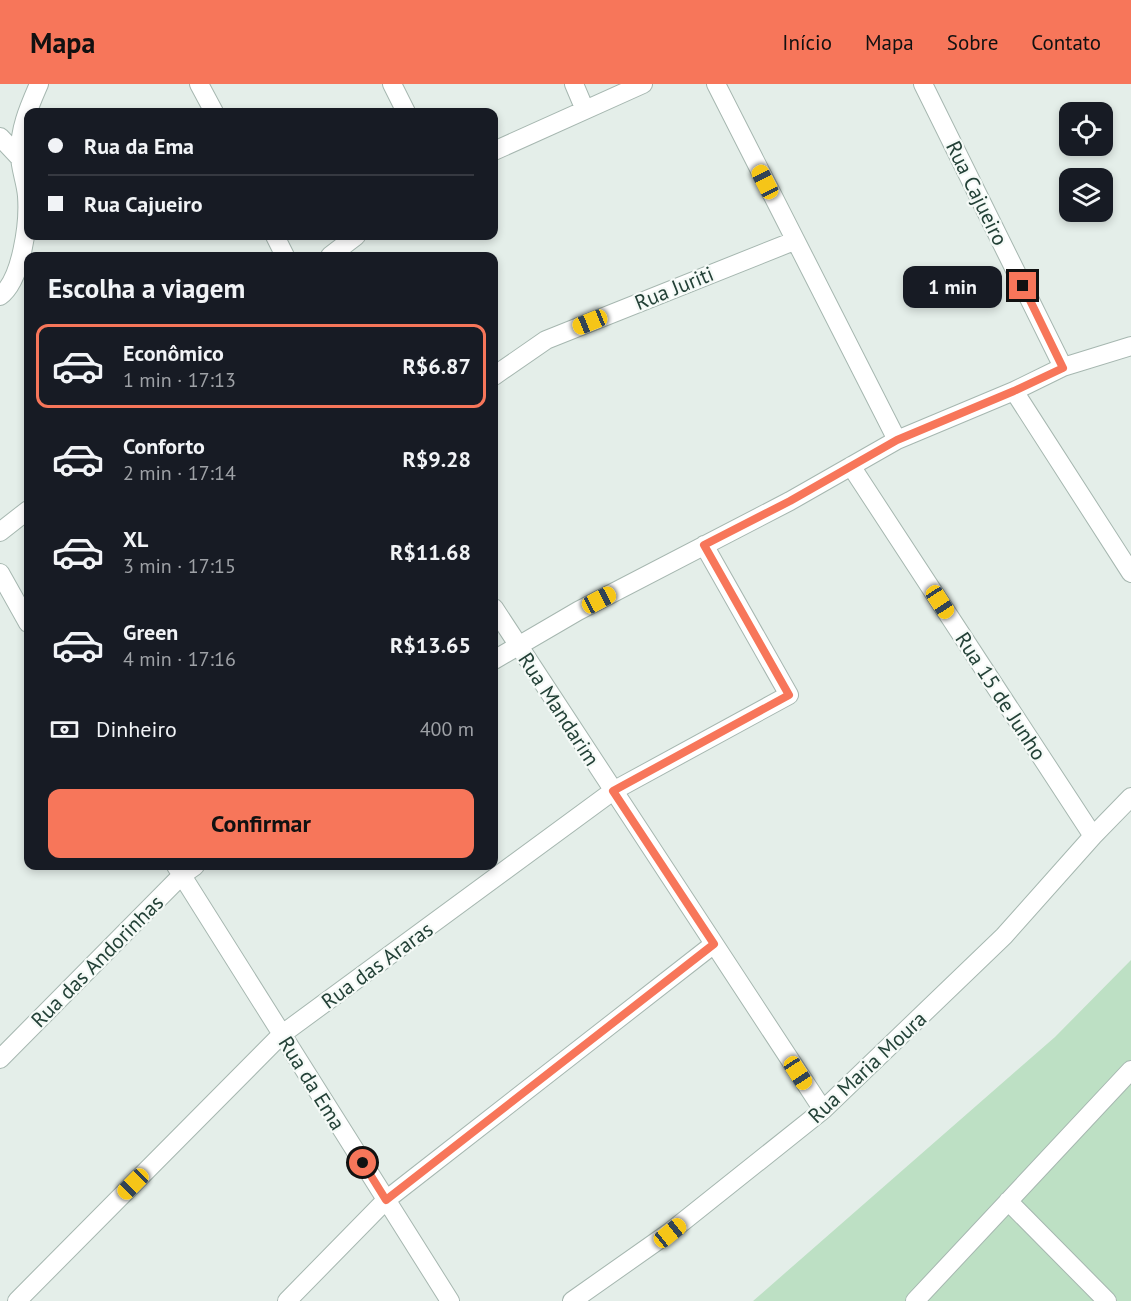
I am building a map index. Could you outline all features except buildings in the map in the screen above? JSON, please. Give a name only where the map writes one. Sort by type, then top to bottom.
[{"type":"street","points":[[30,108],[39,84]]},
{"type":"street","points":[[199,84],[212,108]]},
{"type":"street","points":[[392,84],[404,108]]},
{"type":"street","points":[[574,84],[585,110]]},
{"type":"street","points":[[498,149],[643,84]]},
{"type":"street","points":[[716,84],[897,440]]},
{"type":"street","name":"Rua Cajueiro","points":[[922,84],[1063,368]]},
{"type":"street","points":[[24,125],[20,157],[24,171]]},
{"type":"street","points":[[0,137],[20,157]]},
{"type":"street","points":[[0,296],[11,284],[24,240]]},
{"type":"street","points":[[335,252],[351,240]]},
{"type":"street","name":"Rua Juriti","points":[[498,373],[526,351],[546,340],[794,241]]},
{"type":"street","points":[[498,658],[897,440],[1063,368],[1131,346]]},
{"type":"street","points":[[1014,391],[1131,573]]},
{"type":"street","name":"Rua 15 de Junho","points":[[851,466],[1093,836]]},
{"type":"street","points":[[0,532],[24,513]]},
{"type":"street","name":"Rua das Araras","points":[[17,1301],[281,1035],[613,791],[789,695],[704,545]]},
{"type":"street","points":[[0,573],[24,616]]},
{"type":"street","name":"Rua Mandarim","points":[[498,614],[823,1110]]},
{"type":"street","name":"Rua Maria Moura","points":[[572,1301],[670,1233],[823,1110],[1004,936],[1131,797]]},
{"type":"street","name":"Rua das Andorinhas","points":[[0,1059],[183,870]]},
{"type":"street","name":"Rua da Ema","points":[[185,870],[281,1035],[450,1301]]},
{"type":"street","points":[[287,1301],[386,1200],[714,944]]},
{"type":"street","points":[[915,1301],[1131,1070]]},
{"type":"street","points":[[1008,1201],[1107,1301]]},
{"type":"green space","points":[[1131,960],[1131,1301],[753,1301],[1055,1037]]},
{"type":"route","points":[[363,1163],[386,1200],[714,944],[613,791],[789,695],[704,545],[790,501],[897,440],[1063,368],[1023,286]]}]
